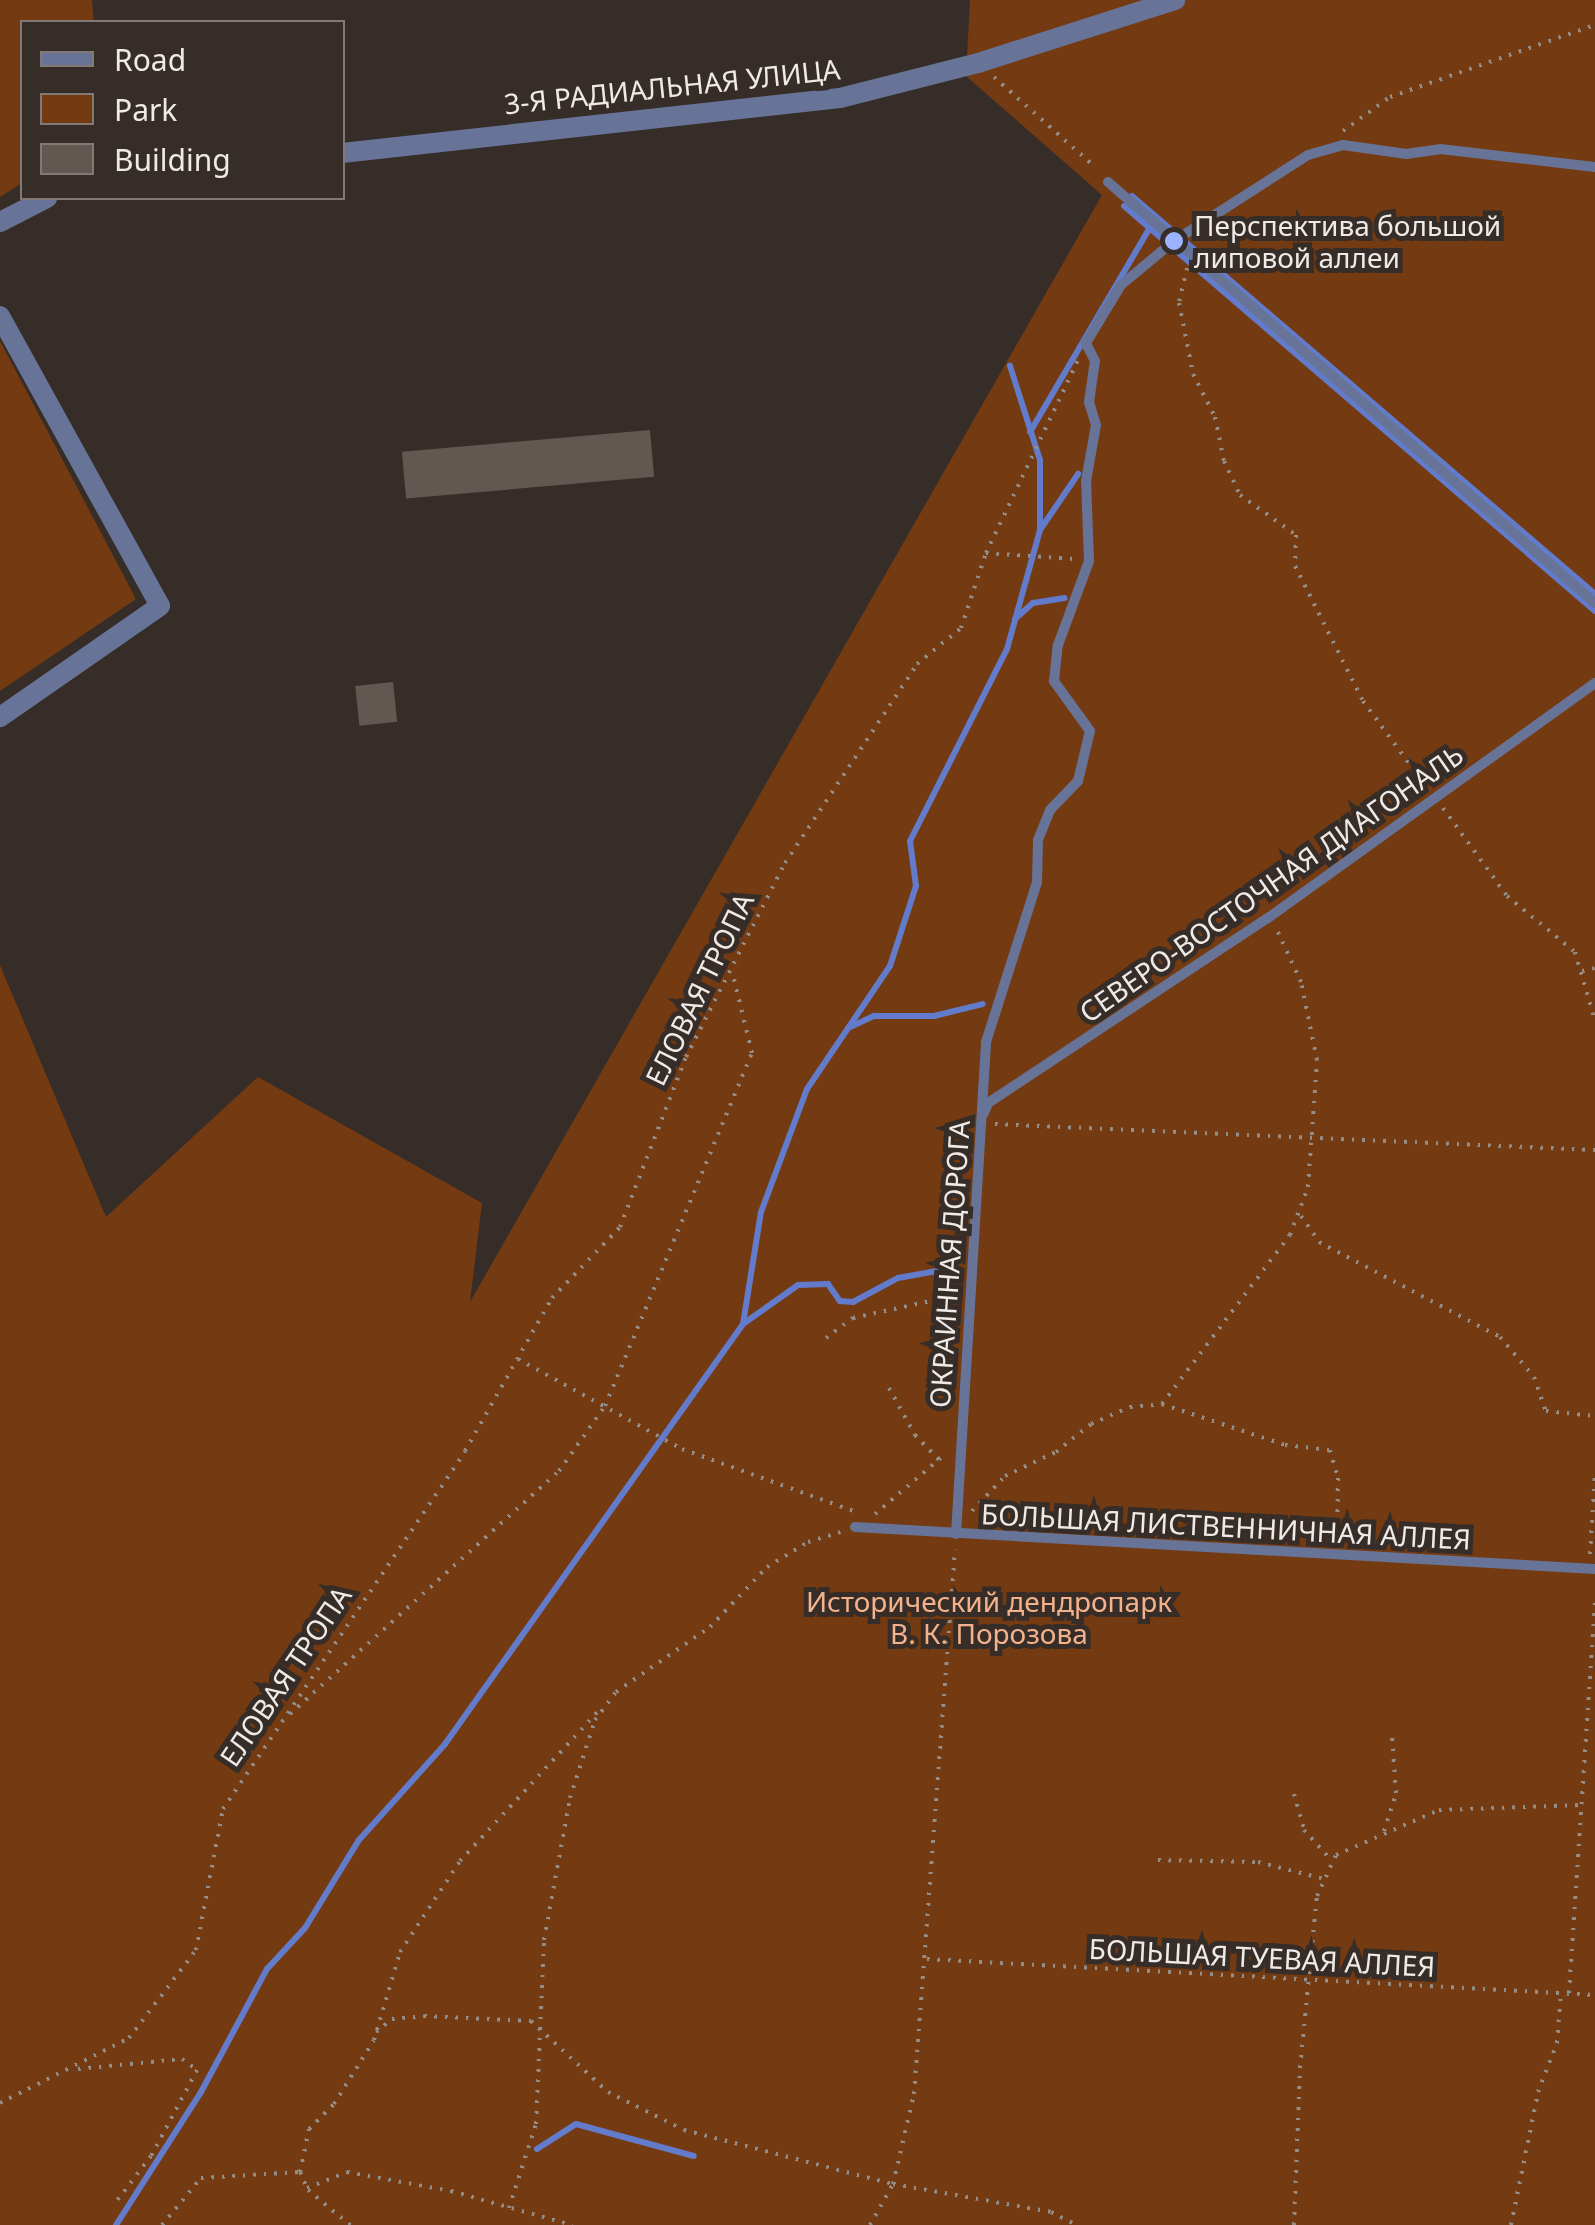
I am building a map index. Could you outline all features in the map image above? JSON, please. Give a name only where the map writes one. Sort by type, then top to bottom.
[{"type":"street","name":"3-Я РАДИАЛЬНАЯ УЛИЦА","points":[[345,152],[840,98],[978,63],[1175,0]]},
{"type":"street","points":[[0,222],[44,200]]},
{"type":"street","points":[[0,316],[160,606],[0,717]]},
{"type":"lane","points":[[1086,343],[1121,286],[1174,240],[1308,154],[1343,145],[1595,167]]},
{"type":"lane","points":[[1108,182],[1595,603]]},
{"type":"lane","name":"ОКРАИННАЯ ДОРОГА","points":[[956,1530],[986,1042],[1038,882],[1038,840],[1050,810],[1078,781],[1090,731],[1054,680],[1058,646],[1089,560],[1086,481],[1096,425],[1089,402],[1095,361],[1086,343]]},
{"type":"lane","name":"СЕВЕРО-ВОСТОЧНАЯ ДИАГОНАЛЬ","points":[[981,1124],[988,1103],[1268,918],[1595,684]]},
{"type":"lane","name":"БОЛЬШАЯ ЛИСТВЕННИЧНАЯ АЛЛЕЯ","points":[[855,1528],[956,1530],[1592,1569]]},
{"type":"path","points":[[1336,136],[1390,97],[1595,24]]},
{"type":"path","points":[[978,63],[1095,167]]},
{"type":"path","points":[[1187,251],[1179,303],[1192,340],[1193,374],[1215,417],[1224,462],[1240,495],[1296,535],[1295,566],[1363,701],[1507,896],[1568,943],[1582,971],[1595,1021]]},
{"type":"path","name":"ЕЛОВАЯ ТРОПА","points":[[73,2070],[130,2038],[196,1950],[222,1809],[465,1450],[552,1298],[620,1227],[686,1057],[733,973],[784,863],[917,664],[961,628],[986,553],[1086,343]]},
{"type":"path","points":[[986,553],[1089,560]]},
{"type":"path","points":[[1162,1404],[1301,1215],[1314,1135],[1316,1060],[1301,982],[1268,918]]},
{"type":"path","points":[[1582,971],[1595,968]]},
{"type":"path","points":[[282,1721],[559,1471],[606,1406],[752,1053],[733,973]]},
{"type":"path","points":[[981,1124],[1314,1135],[1595,1150]]},
{"type":"path","points":[[1301,1215],[1312,1236],[1348,1260],[1500,1337],[1534,1378],[1546,1411],[1595,1416]]},
{"type":"path","points":[[826,1338],[854,1318],[968,1290]]},
{"type":"path","points":[[518,1359],[682,1449],[855,1512]]},
{"type":"path","points":[[890,1388],[938,1460]]},
{"type":"path","points":[[870,2225],[893,2184],[914,2094],[956,1530],[1005,1476],[1056,1452],[1091,1424],[1130,1407],[1162,1404],[1240,1432],[1330,1450],[1338,1478],[1337,1555]]},
{"type":"path","points":[[350,2225],[306,2188],[300,2172],[309,2129],[334,2104],[376,2032],[395,1963],[460,1861],[616,1692],[710,1627],[750,1581],[786,1553],[855,1528],[959,1443]]},
{"type":"path","points":[[1592,1569],[1595,1474]]},
{"type":"path","points":[[1569,1993],[1595,1597]]},
{"type":"path","points":[[510,2208],[536,2124],[544,1940],[570,1798],[596,1720],[616,1692]]},
{"type":"path","points":[[1587,1728],[1595,1733]]},
{"type":"path","points":[[1384,1831],[1396,1793],[1392,1736]]},
{"type":"path","points":[[1294,1794],[1304,1830],[1332,1861]]},
{"type":"path","points":[[1294,2225],[1300,2068],[1312,1979],[1317,1896],[1332,1861],[1384,1831],[1439,1810],[1581,1805]]},
{"type":"path","points":[[1158,1860],[1258,1862],[1324,1879]]},
{"type":"path","name":"БОЛЬШАЯ ТУЕВАЯ АЛЛЕЯ","points":[[927,1959],[1595,1994]]},
{"type":"path","points":[[1511,2225],[1538,2092],[1557,2044],[1561,1993]]},
{"type":"path","points":[[376,2032],[392,2019],[424,2016],[538,2023],[608,2092],[684,2130],[893,2184],[1051,2212],[1076,2225]]},
{"type":"path","points":[[0,2103],[73,2070],[182,2059],[197,2070],[152,2156],[116,2202]]},
{"type":"path","points":[[162,2225],[200,2178],[300,2172]]},
{"type":"path","points":[[306,2188],[347,2172],[572,2225]]},
{"type":"green space","points":[[0,0],[92,0],[94,20],[20,20],[20,184],[0,197]]},
{"type":"green space","name":"Исторический дендропарк В. К. Порозова","points":[[970,0],[1595,0],[1595,2225],[0,2225],[0,965],[106,1217],[258,1077],[482,1203],[470,1302],[1102,195],[966,76]]},
{"type":"green space","points":[[0,341],[136,599],[0,691]]},
{"type":"building","points":[[650,430],[654,477],[406,499],[402,452]]},
{"type":"building","points":[[393,682],[397,722],[359,726],[355,686]]},
{"type":"waterway","points":[[1132,196],[1595,594]]},
{"type":"waterway","points":[[1124,206],[1595,611]]},
{"type":"waterway","points":[[1030,432],[1152,224]]},
{"type":"waterway","points":[[116,2225],[201,2092],[267,1969],[305,1928],[359,1840],[445,1744],[743,1324],[761,1212],[807,1089],[890,966],[916,886],[910,841],[1007,649],[1040,530],[1040,460],[1010,366]]},
{"type":"waterway","points":[[1040,530],[1078,474]]},
{"type":"waterway","points":[[1015,619],[1033,603],[1065,598]]},
{"type":"waterway","points":[[848,1028],[874,1016],[934,1016],[983,1004]]},
{"type":"waterway","points":[[743,1324],[798,1285],[828,1284],[840,1301],[853,1302],[898,1278],[953,1268]]},
{"type":"waterway","points":[[537,2149],[576,2124],[694,2156]]},
{"type":"place","name":"Перспектива большой липовой аллеи","points":[[1174,241]]}]
